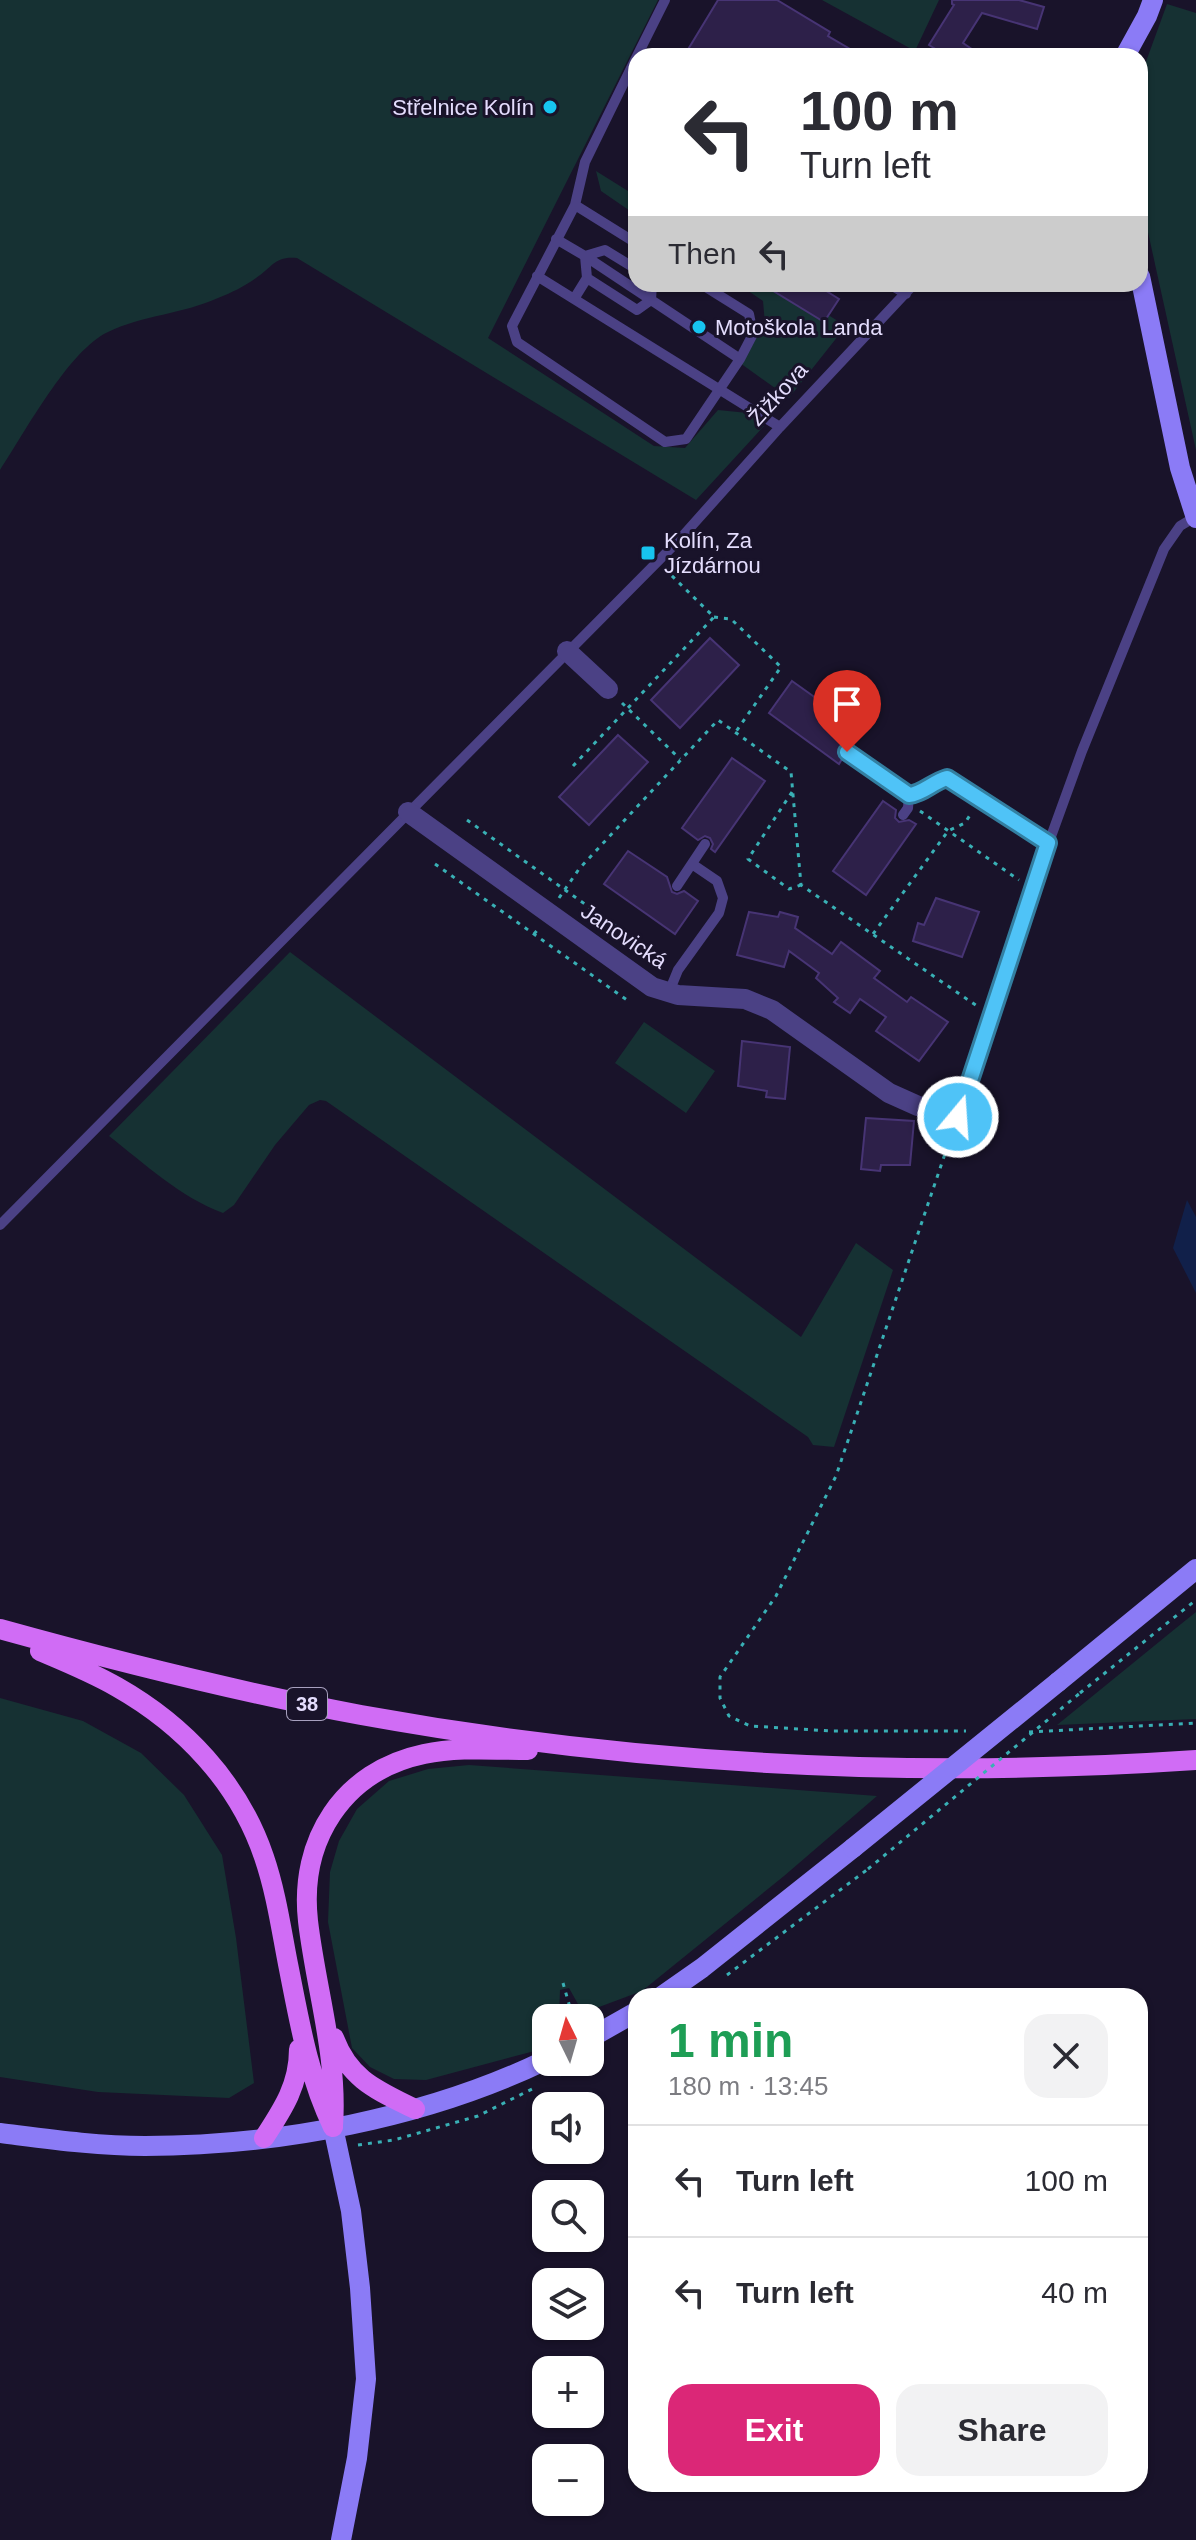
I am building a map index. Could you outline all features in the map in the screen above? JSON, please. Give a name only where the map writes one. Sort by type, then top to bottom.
[{"type":"main road","points":[[1129,48],[1153,0]]},
{"type":"main road","points":[[1143,292],[1177,454],[1196,518]]},
{"type":"main road","points":[[673,1988],[853,1848],[1196,1569]]},
{"type":"main road","name":"38","points":[[0,1631],[174,1676],[360,1715],[620,1751],[744,1761],[922,1769],[1111,1766],[1196,1760]]},
{"type":"main road","name":"38","points":[[0,1631],[114,1685],[142,1702],[201,1751],[221,1777],[250,1823],[264,1857],[318,2097],[333,2127]]},
{"type":"main road","name":"38","points":[[333,2127],[335,2093],[325,2012],[308,1920],[309,1871],[324,1825],[345,1796],[384,1769],[423,1754],[470,1750],[620,1751]]},
{"type":"main road","points":[[325,2012],[344,2061],[355,2074],[368,2085],[415,2109]]},
{"type":"main road","points":[[264,2138],[284,2109],[298,2075],[298,2017]]},
{"type":"main road","points":[[604,2030],[628,2017]]},
{"type":"main road","points":[[0,2133],[66,2142],[143,2146],[198,2145],[264,2138],[415,2109],[469,2092],[532,2066]]},
{"type":"main road","points":[[333,2127],[351,2211],[366,2379],[357,2458],[341,2540]]},
{"type":"street","points":[[567,651],[608,689]]},
{"type":"street","name":"Janovická","points":[[408,812],[652,987],[669,992],[745,999],[772,1010],[889,1093],[918,1106],[958,1117]]},
{"type":"lane","points":[[641,48],[665,0]]},
{"type":"lane","points":[[628,75],[585,162],[575,205],[512,326],[517,342],[665,442],[686,439],[740,359],[753,334],[749,314],[714,292]]},
{"type":"lane","points":[[575,205],[628,238]]},
{"type":"lane","points":[[556,239],[628,285]]},
{"type":"lane","points":[[585,256],[605,250],[628,264]]},
{"type":"lane","points":[[574,299],[587,278],[585,256]]},
{"type":"lane","points":[[537,276],[780,427]]},
{"type":"lane","points":[[587,278],[637,310],[651,300]]},
{"type":"lane","points":[[639,292],[740,359]]},
{"type":"lane","points":[[651,300],[652,292]]},
{"type":"lane","name":"Žižkova","points":[[0,1225],[680,539],[885,312],[906,294]]},
{"type":"lane","points":[[958,1117],[1032,889],[1082,751],[1164,549],[1180,526],[1196,518]]},
{"type":"lane","points":[[847,752],[909,795],[947,778],[1048,843]]},
{"type":"lane","points":[[906,812],[909,795]]},
{"type":"lane","points":[[677,886],[705,844]]},
{"type":"lane","points":[[669,992],[678,970],[719,913],[723,898],[717,881],[692,864]]},
{"type":"path","points":[[657,562],[714,617],[731,619],[781,667],[735,733]]},
{"type":"path","points":[[573,766],[714,617]]},
{"type":"path","points":[[608,689],[681,760]]},
{"type":"path","points":[[534,934],[579,869],[718,720],[791,772],[801,885]]},
{"type":"path","points":[[792,792],[748,859],[789,889],[801,885]]},
{"type":"path","points":[[873,934],[948,831],[965,823],[980,799]]},
{"type":"path","points":[[906,812],[920,811],[1032,889]]},
{"type":"path","points":[[467,820],[678,970]]},
{"type":"path","points":[[435,864],[627,1000]]},
{"type":"path","points":[[801,885],[958,995],[991,1014]]},
{"type":"path","points":[[958,1117],[836,1476],[776,1596],[720,1677],[720,1698],[729,1716],[750,1726],[831,1731],[967,1731]]},
{"type":"path","points":[[718,1982],[868,1869],[1196,1600]]},
{"type":"path","points":[[1028,1732],[1196,1723]]},
{"type":"path","points":[[563,1983],[569,2004]]},
{"type":"green space","points":[[0,0],[658,0],[634,48],[628,48],[628,60],[488,338],[654,446],[685,448],[718,410],[748,413],[764,426],[696,500],[297,258],[278,261],[252,281],[223,296],[191,308],[121,326],[93,342],[63,374],[0,470]]},
{"type":"green space","points":[[822,0],[939,0],[916,48],[910,48]]},
{"type":"green space","points":[[1167,4],[1196,13],[1196,450],[1148,232],[1148,56]]},
{"type":"green space","points":[[596,171],[628,191],[628,210],[601,191]]},
{"type":"green space","points":[[750,292],[791,292],[846,326],[789,398],[740,363],[765,324],[763,301]]},
{"type":"green space","points":[[290,952],[801,1337],[856,1243],[893,1270],[834,1447],[813,1445],[808,1437],[326,1101],[309,1105],[275,1145],[234,1205],[223,1213],[178,1189],[109,1136]]},
{"type":"green space","points":[[644,1022],[715,1071],[686,1113],[615,1063]]},
{"type":"green space","points":[[1196,1612],[1196,1719],[1057,1725],[1181,1624]]},
{"type":"green space","points":[[0,1698],[83,1721],[141,1753],[184,1795],[222,1855],[254,2083],[229,2098],[98,2092],[0,2077]]},
{"type":"green space","points":[[469,1765],[877,1796],[646,1988],[628,1988],[628,1996],[604,2005],[578,2004],[569,1988],[560,1990],[560,2004],[532,2004],[532,2052],[426,2080],[394,2079],[370,2067],[352,2048],[328,1922],[330,1872],[339,1841],[357,1809],[389,1781],[428,1769]]},
{"type":"water","points":[[1187,1200],[1196,1217],[1196,1293],[1173,1248]]},
{"type":"building","points":[[718,0],[777,0],[830,32],[828,36],[848,48],[689,48]]},
{"type":"building","points":[[952,0],[1019,0],[1044,7],[1037,29],[982,13],[963,43],[970,48],[934,48],[929,45]]},
{"type":"building","points":[[775,292],[828,292],[839,299],[824,322]]},
{"type":"building","points":[[710,638],[739,665],[680,728],[651,700]]},
{"type":"building","points":[[792,681],[862,731],[852,746],[847,744],[841,747],[839,764],[769,713]]},
{"type":"building","points":[[618,735],[648,762],[589,825],[559,797]]},
{"type":"building","points":[[732,758],[765,781],[715,852],[711,849],[713,844],[710,838],[705,836],[698,840],[682,828]]},
{"type":"building","points":[[883,801],[896,810],[895,818],[899,822],[909,820],[916,824],[866,895],[833,871]]},
{"type":"building","points":[[628,851],[667,877],[672,892],[677,894],[684,891],[698,901],[675,934],[604,884]]},
{"type":"building","points":[[936,898],[979,912],[962,957],[913,941],[918,923],[924,925]]},
{"type":"building","points":[[749,912],[778,917],[780,912],[798,917],[795,928],[832,954],[841,942],[880,971],[874,978],[907,1002],[911,997],[948,1022],[919,1061],[876,1031],[886,1017],[860,999],[850,1013],[834,1002],[838,998],[816,978],[819,973],[789,951],[784,967],[737,955]]},
{"type":"building","points":[[742,1041],[790,1047],[785,1099],[766,1097],[767,1091],[738,1086]]},
{"type":"building","points":[[866,1118],[914,1121],[910,1165],[881,1165],[880,1171],[861,1169]]},
{"type":"place","name":"Střelnice Kolín","points":[[550,107]]},
{"type":"place","name":"Motoškola Landa","points":[[699,327]]},
{"type":"place","name":"Kolín, Za Jízdárnou","points":[[648,553]]},
{"type":"route","points":[[847,752],[909,795],[947,778],[1048,843],[958,1117]]}]
